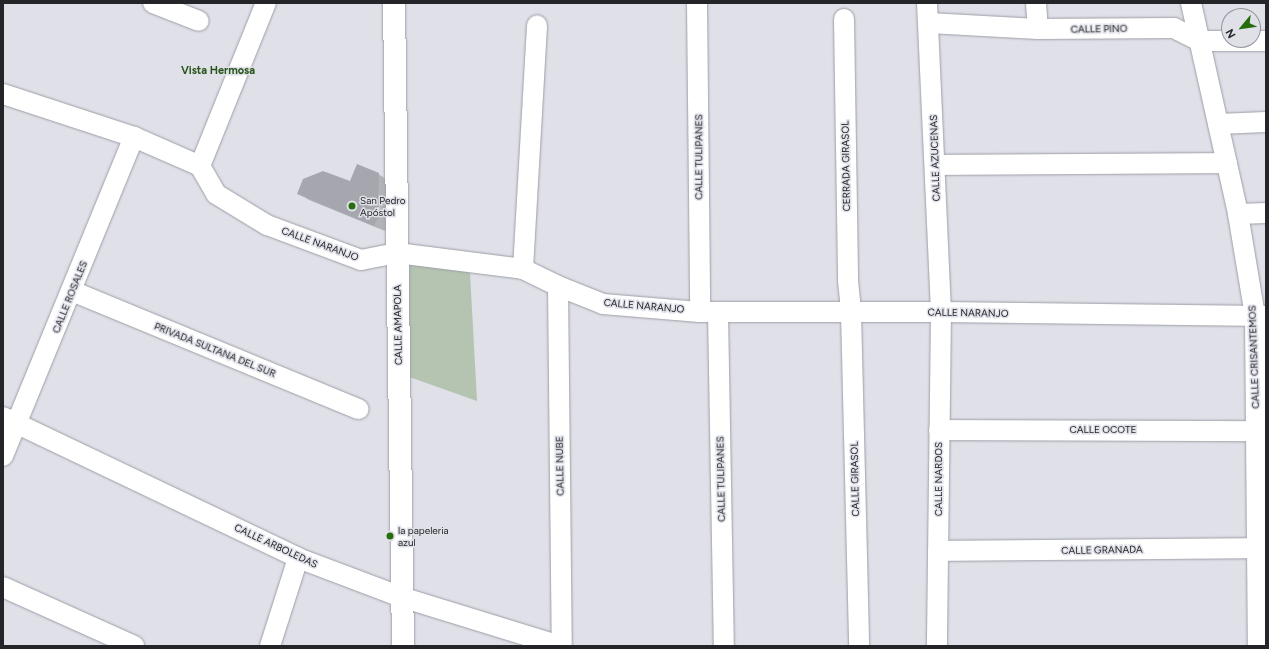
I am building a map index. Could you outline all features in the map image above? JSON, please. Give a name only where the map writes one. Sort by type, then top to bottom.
[{"type":"street","points":[[153,3],[199,21]]},
{"type":"street","points":[[3,94],[134,137],[200,166],[266,3]]},
{"type":"street","name":"CALLE AMAPOLA","points":[[394,3],[401,597],[403,646]]},
{"type":"street","name":"CALLE TULIPANES","points":[[698,3],[709,312],[724,646]]},
{"type":"street","name":"CALLE AZUCENAS","points":[[927,3],[936,165],[941,312]]},
{"type":"street","points":[[1036,3],[1038,29]]},
{"type":"street","name":"CALLE CRISANTEMOS","points":[[1191,3],[1260,316],[1262,548],[1258,646]]},
{"type":"street","name":"CERRADA GIRASOL","points":[[844,19],[847,273],[851,312]]},
{"type":"street","name":"CALLE PINO","points":[[929,23],[1038,29],[1174,28],[1199,41],[1266,41]]},
{"type":"street","points":[[523,269],[537,25]]},
{"type":"street","points":[[1218,124],[1266,122]]},
{"type":"street","name":"CALLE ROSALES","points":[[3,456],[10,420],[72,291],[134,137]]},
{"type":"street","points":[[936,165],[1227,163]]},
{"type":"street","name":"CALLE NARANJO","points":[[200,166],[216,194],[267,225],[361,260],[397,253],[523,269],[558,286],[603,304],[709,312],[941,312],[1260,316]]},
{"type":"street","points":[[1238,214],[1266,213]]},
{"type":"street","name":"CALLE NUBE","points":[[558,286],[561,646]]},
{"type":"street","name":"PRIVADA SULTANA DEL SUR","points":[[72,291],[359,409]]},
{"type":"street","name":"CALLE GIRASOL","points":[[851,312],[859,646]]},
{"type":"street","name":"CALLE NARDOS","points":[[937,646],[941,312]]},
{"type":"street","name":"CALLE ARBOLEDAS","points":[[10,420],[298,558],[401,597],[561,646]]},
{"type":"street","name":"CALLE OCOTE","points":[[939,430],[1261,431]]},
{"type":"street","name":"CALLE GRANADA","points":[[938,551],[1262,548]]},
{"type":"street","points":[[270,646],[298,558]]},
{"type":"street","points":[[3,587],[134,646]]},
{"type":"green space","points":[[400,246],[470,273],[477,401],[401,374]]},
{"type":"building","name":"San Pedro Apóstol","points":[[357,164],[379,173],[378,218],[374,226],[297,194],[303,179],[323,171],[350,181]]},
{"type":"place","name":"San Pedro Apóstol","points":[[352,206]]},
{"type":"place","name":"la papeleria azul","points":[[390,536]]},
{"type":"district","name":"Vista Hermosa","points":[[218,71]]}]
